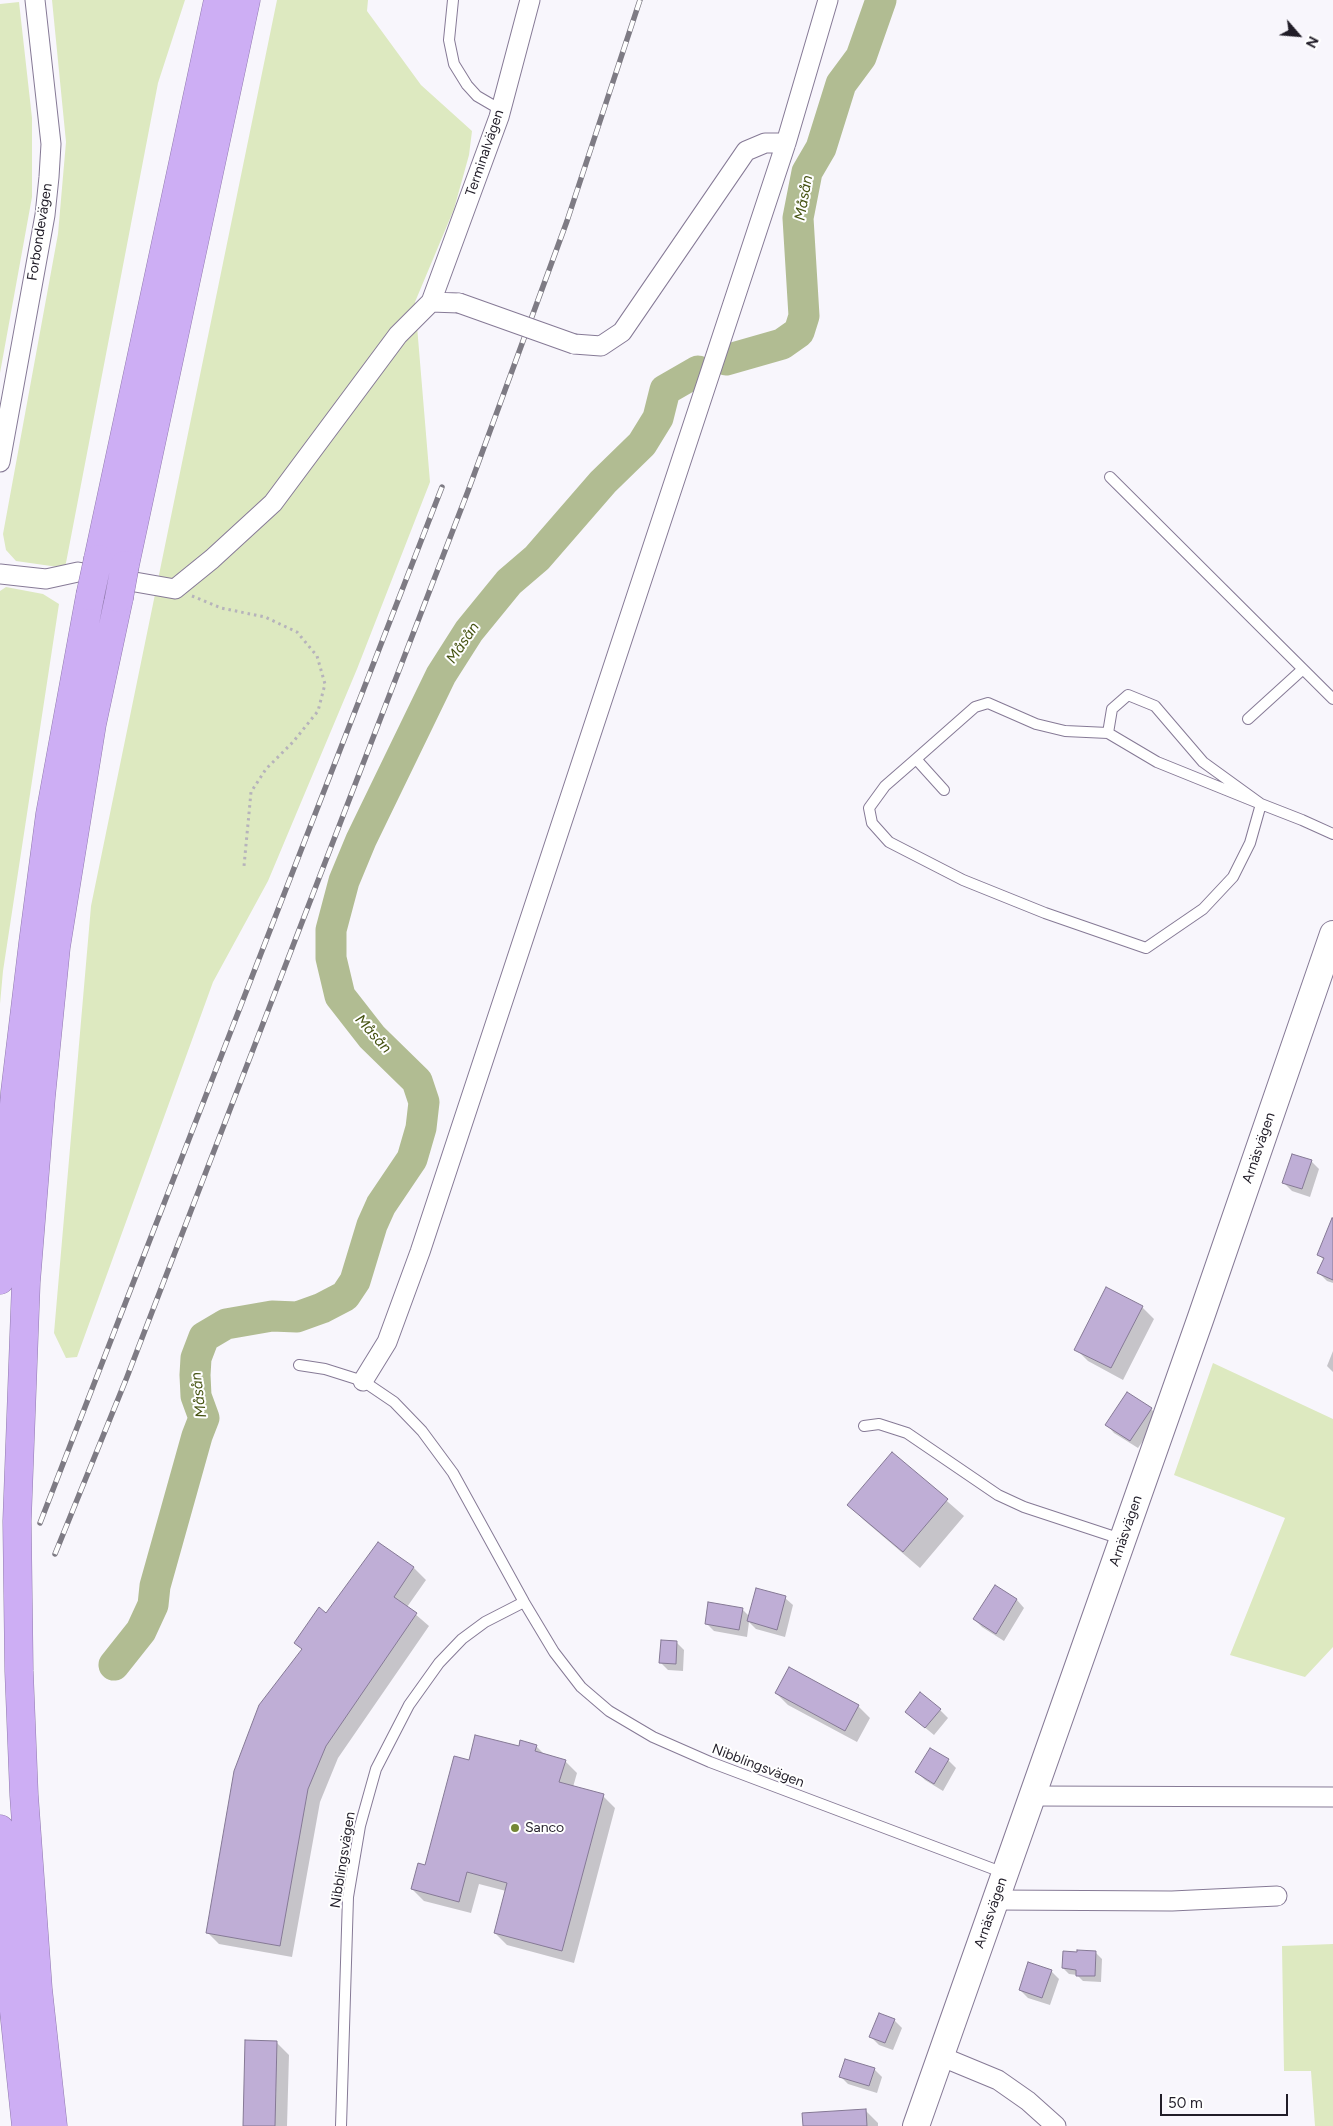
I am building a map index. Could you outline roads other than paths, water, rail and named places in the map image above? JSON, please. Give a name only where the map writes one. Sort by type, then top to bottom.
[{"type":"highway","points":[[0,1280],[15,1092],[50,814],[90,596],[218,0]]},
{"type":"highway","points":[[53,2126],[37,1970],[24,1795],[19,1671],[17,1522],[26,1282],[41,1096],[56,947],[89,742],[125,564],[246,0]]},
{"type":"highway","points":[[0,1829],[12,1992],[26,2126]]},
{"type":"street","name":"Forbondevägen","points":[[0,462],[45,215],[49,176],[51,144],[35,0]]},
{"type":"street","name":"Terminalvägen","points":[[431,302],[501,110],[530,0]]},
{"type":"street","points":[[363,1381],[387,1342],[420,1252],[786,143],[828,0]]},
{"type":"street","points":[[0,574],[46,579],[78,572],[175,589],[212,559],[273,503],[398,336],[431,302],[459,303],[574,344],[601,346],[622,332],[746,151],[765,143],[786,143]]},
{"type":"street","name":"Arnäsvägen","points":[[916,2126],[1204,1311],[1333,934]]},
{"type":"street","points":[[1032,1796],[1333,1797]]},
{"type":"street","points":[[996,1900],[1172,1901],[1277,1896]]},
{"type":"street","points":[[940,2056],[998,2080],[1028,2101],[1056,2126]]},
{"type":"lane","points":[[453,0],[449,40],[454,64],[477,96],[501,110]]},
{"type":"lane","points":[[1110,477],[1333,699]]},
{"type":"lane","points":[[1248,719],[1303,669]]},
{"type":"lane","points":[[1108,733],[1112,709],[1128,695],[1155,706],[1203,762],[1261,804]]},
{"type":"lane","points":[[1261,804],[1250,843],[1233,877],[1203,909],[1146,948],[1044,913],[963,880],[889,842],[872,823],[869,808],[885,786],[974,707],[988,703],[1036,724],[1065,731],[1108,733],[1157,762],[1302,820],[1333,834]]},
{"type":"lane","points":[[916,759],[944,790]]},
{"type":"lane","name":"Nibblingsvägen","points":[[298,1365],[325,1369],[363,1381],[394,1402],[422,1431],[453,1474],[554,1652],[581,1687],[609,1711],[653,1737],[710,1762],[1005,1874]]},
{"type":"lane","points":[[864,1426],[878,1424],[907,1433],[998,1495],[1024,1507],[1122,1540]]},
{"type":"lane","name":"Nibblingsvägen","points":[[340,2126],[348,1897],[360,1826],[376,1769],[409,1705],[439,1663],[462,1639],[485,1622],[524,1602]]},
{"type":"waterway","name":"Måsån","points":[[726,360],[782,344],[799,332],[804,316],[798,218],[807,172],[821,148],[841,84],[861,57],[881,0]]},
{"type":"waterway","name":"Måsån","points":[[114,1665],[141,1631],[153,1605],[155,1586],[197,1436],[204,1418],[196,1396],[195,1375],[196,1358],[204,1337],[226,1324],[272,1316],[297,1317],[322,1308],[345,1296],[355,1281],[372,1225],[381,1205],[412,1159],[421,1128],[424,1102],[417,1081],[372,1037],[340,996],[331,958],[331,930],[344,881],[361,840],[441,675],[469,631],[509,582],[537,558],[603,482],[642,444],[658,418],[665,390],[698,371]]},
{"type":"railway","points":[[55,1554],[127,1377],[468,491],[567,221],[640,0]]},
{"type":"railway","points":[[40,1523],[442,487]]},
{"type":"place","name":"Sanco","points":[[515,1828]]}]
